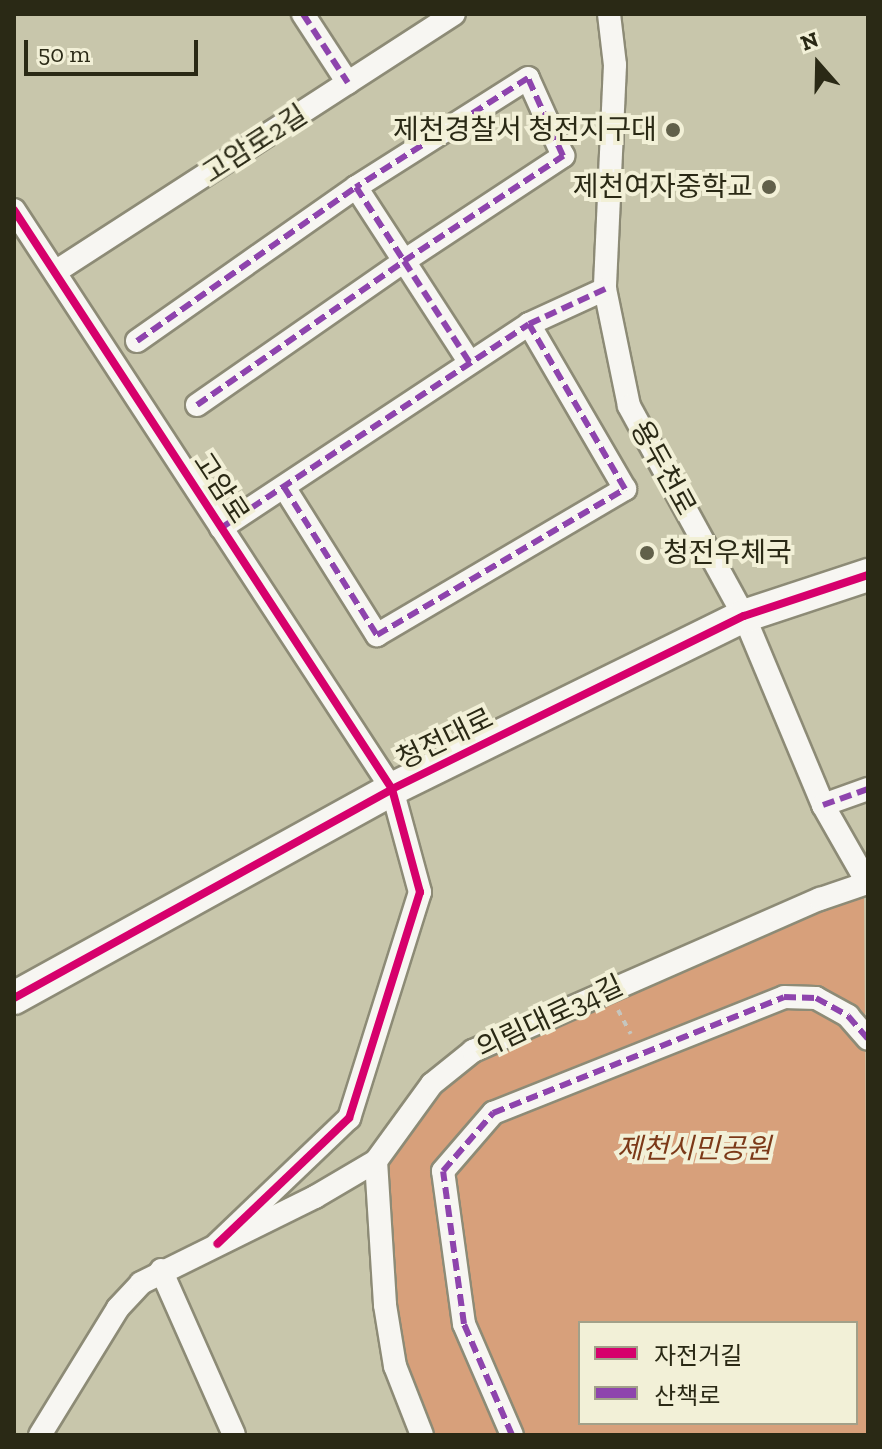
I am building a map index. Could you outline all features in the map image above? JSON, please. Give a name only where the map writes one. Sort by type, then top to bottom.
[{"type":"street","points":[[303,14],[348,83]]},
{"type":"street","name":"고암로2길","points":[[55,272],[454,14]]},
{"type":"street","name":"용두천로","points":[[609,14],[615,65],[605,289],[629,406],[744,616],[823,805],[867,884]]},
{"type":"street","points":[[615,65],[622,14]]},
{"type":"street","points":[[137,341],[356,187],[528,78],[563,156],[404,261],[197,405]]},
{"type":"street","points":[[356,187],[470,363]]},
{"type":"street","name":"고암로","points":[[14,210],[392,789],[420,892],[349,1118],[217,1244]]},
{"type":"street","points":[[221,528],[529,324],[605,289]]},
{"type":"street","points":[[284,487],[377,635],[625,489],[529,324]]},
{"type":"street","name":"청전대로","points":[[14,998],[392,789],[744,616],[868,575]]},
{"type":"street","points":[[823,805],[868,789]]},
{"type":"street","name":"의림대로34길","points":[[40,1435],[118,1308],[161,1270],[315,1197],[376,1161],[397,1125],[444,1071],[498,1038],[867,884]]},
{"type":"street","points":[[512,1435],[464,1324],[443,1171],[493,1113],[784,997],[816,998],[848,1016],[868,1039]]},
{"type":"street","points":[[376,1161],[385,1305],[395,1366],[422,1435]]},
{"type":"street","points":[[161,1270],[234,1435]]},
{"type":"path","points":[[608,990],[640,1052]]},
{"type":"green space","name":"제천시민공원","points":[[864,894],[868,1435],[435,1435],[406,1361],[395,1304],[386,1160],[437,1091],[479,1057]]},
{"type":"marked path","points":[[303,14],[348,83]]},
{"type":"marked path","points":[[197,405],[404,261],[563,156],[528,78],[356,187],[404,261],[470,363]]},
{"type":"marked path","points":[[137,341],[356,187]]},
{"type":"marked path","points":[[221,528],[529,324],[605,289]]},
{"type":"marked path","points":[[284,487],[377,635],[625,489],[529,324]]},
{"type":"marked path","points":[[823,805],[868,789]]},
{"type":"marked path","points":[[512,1435],[464,1324],[443,1171],[493,1113],[784,997],[816,998],[848,1016],[868,1039]]},
{"type":"cycle path","points":[[14,210],[392,789],[420,892],[349,1118],[217,1244]]},
{"type":"cycle path","points":[[14,998],[392,789],[744,616],[868,575]]},
{"type":"place","name":"제천경찰서 청전지구대","points":[[673,130]]},
{"type":"place","name":"제천여자중학교","points":[[769,187]]},
{"type":"place","name":"청전우체국","points":[[647,553]]}]
